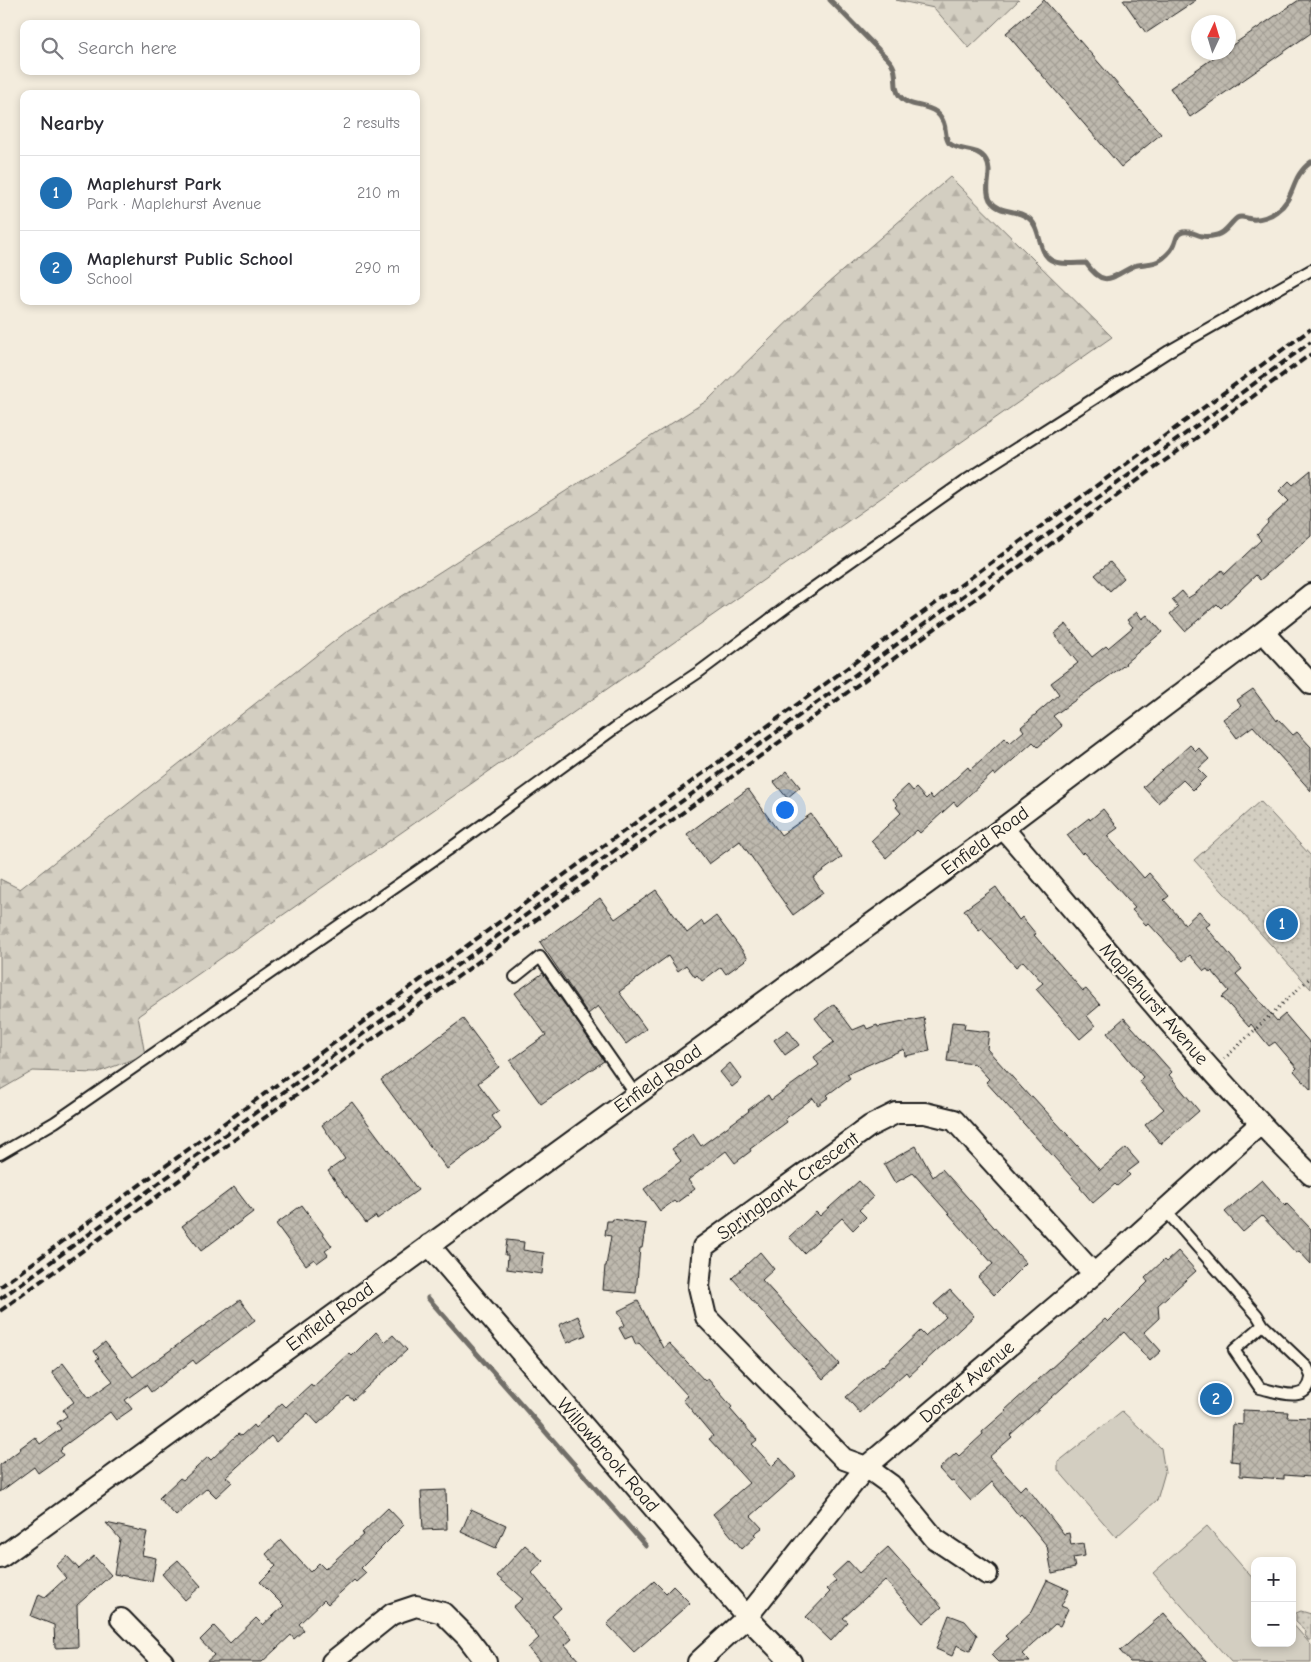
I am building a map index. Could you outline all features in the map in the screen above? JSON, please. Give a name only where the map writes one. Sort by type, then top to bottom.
[{"type":"street","name":"Enfield Road","points":[[0,1558],[1003,828],[1311,594]]},
{"type":"street","points":[[1263,632],[1311,684]]},
{"type":"street","name":"Maplehurst Avenue","points":[[1003,828],[1212,1071],[1260,1124],[1311,1175]]},
{"type":"street","name":"Springbank Crescent","points":[[988,1574],[935,1539],[892,1485],[866,1467],[844,1459],[706,1317],[698,1286],[703,1247],[870,1126],[896,1114],[925,1113],[954,1120],[1094,1274]]},
{"type":"street","name":"Dorset Avenue","points":[[698,1662],[747,1617],[866,1467],[1094,1274],[1260,1124]]},
{"type":"street","name":"Willowbrook Road","points":[[428,1245],[747,1617],[791,1662]]},
{"type":"street","points":[[332,1662],[392,1614],[416,1606],[443,1613],[467,1637],[486,1662]]},
{"type":"street","points":[[121,1619],[163,1662]]},
{"type":"lane","points":[[0,1154],[55,1122],[448,850],[615,728],[698,672],[962,483],[1169,351],[1311,270]]},
{"type":"lane","points":[[515,977],[540,957],[636,1095]]},
{"type":"lane","points":[[1164,1210],[1257,1315],[1263,1325],[1308,1367],[1311,1377],[1310,1386],[1304,1393],[1295,1395],[1260,1388],[1234,1350],[1263,1325]]},
{"type":"path","points":[[1212,1071],[1311,977]]},
{"type":"green space","points":[[896,0],[1019,0],[969,48],[934,8]]},
{"type":"green space","points":[[950,177],[1112,337],[138,1016],[145,1055],[96,1073],[33,1071],[0,1090],[0,879],[20,889],[346,632],[708,400],[819,291]]},
{"type":"green space","points":[[1260,801],[1311,856],[1311,989],[1194,860]]},
{"type":"green space","points":[[1122,1411],[1161,1448],[1165,1472],[1157,1500],[1116,1537],[1058,1470],[1058,1462]]},
{"type":"green space","points":[[1207,1526],[1251,1576],[1251,1647],[1296,1647],[1296,1628],[1311,1645],[1311,1662],[1231,1662],[1153,1573]]},
{"type":"green space","points":[[1301,1611],[1311,1614],[1311,1640],[1308,1640],[1305,1635],[1306,1631],[1296,1622],[1296,1613]]},
{"type":"building","points":[[1044,0],[1161,134],[1121,167],[1006,33]]},
{"type":"building","points":[[1123,0],[1196,0],[1146,33]]},
{"type":"building","points":[[1299,0],[1311,0],[1311,33],[1190,117],[1170,88],[1210,60],[1236,60],[1236,43]]},
{"type":"building","points":[[1311,470],[1311,536],[1260,580],[1256,575],[1221,608],[1217,604],[1185,631],[1170,614],[1178,607],[1172,600],[1182,591],[1188,598],[1222,570],[1225,574],[1261,540],[1257,535],[1268,523],[1267,521],[1289,501],[1279,491],[1289,481],[1293,485]]},
{"type":"building","points":[[1110,562],[1124,578],[1110,591],[1095,575]]},
{"type":"building","points":[[1137,612],[1142,619],[1147,615],[1162,632],[1126,664],[1053,716],[1062,726],[1038,747],[1033,742],[995,776],[993,773],[957,806],[954,802],[920,833],[917,830],[886,858],[871,841],[901,813],[893,799],[908,785],[913,791],[916,788],[926,799],[930,795],[933,799],[968,767],[970,770],[1005,738],[1010,743],[1024,731],[1021,727],[1059,694],[1051,683],[1078,663],[1054,634],[1066,624],[1092,657],[1106,646],[1108,648],[1133,627],[1127,620]]},
{"type":"building","points":[[1253,689],[1277,721],[1278,719],[1293,735],[1297,732],[1311,747],[1311,791],[1253,726],[1237,738],[1223,719],[1241,706],[1237,700]]},
{"type":"building","points":[[1190,745],[1196,751],[1199,748],[1209,759],[1198,769],[1206,777],[1193,790],[1183,780],[1158,803],[1143,787]]},
{"type":"building","points":[[787,771],[800,787],[787,798],[774,782]]},
{"type":"building","points":[[748,789],[781,835],[811,814],[842,857],[813,878],[823,893],[793,915],[740,841],[709,864],[687,834]]},
{"type":"building","points":[[1103,809],[1118,828],[1107,836],[1144,878],[1149,873],[1169,896],[1164,900],[1185,924],[1199,911],[1210,924],[1206,927],[1242,969],[1236,974],[1277,1021],[1285,1014],[1311,1044],[1311,1090],[1294,1071],[1297,1068],[1275,1042],[1269,1046],[1251,1024],[1249,1027],[1222,997],[1229,991],[1212,971],[1210,973],[1207,969],[1204,971],[1190,955],[1183,961],[1148,923],[1146,925],[1132,910],[1135,908],[1084,852],[1082,854],[1067,835]]},
{"type":"building","points":[[996,887],[1019,920],[1022,917],[1036,934],[1034,935],[1083,991],[1086,989],[1100,1005],[1087,1016],[1095,1026],[1080,1039],[1036,989],[1043,983],[1023,961],[1016,967],[982,929],[979,931],[964,910]]},
{"type":"building","points":[[656,890],[687,933],[702,921],[704,925],[716,916],[748,958],[726,974],[721,967],[702,981],[697,975],[695,977],[686,965],[678,971],[668,956],[619,992],[646,1029],[626,1044],[598,1006],[588,1014],[540,942],[600,898],[615,919]]},
{"type":"building","points":[[543,973],[604,1061],[541,1104],[510,1061],[546,1035],[515,993]]},
{"type":"building","points":[[834,1004],[853,1030],[865,1025],[867,1029],[877,1025],[878,1027],[924,1018],[930,1051],[905,1056],[904,1049],[847,1074],[850,1078],[827,1095],[829,1097],[818,1105],[813,1098],[785,1119],[787,1122],[750,1149],[751,1151],[735,1163],[726,1151],[688,1180],[695,1189],[676,1203],[674,1201],[660,1211],[644,1189],[681,1161],[672,1149],[693,1134],[701,1146],[768,1095],[771,1100],[819,1065],[814,1057],[834,1042],[815,1018]]},
{"type":"building","points":[[1124,1018],[1172,1072],[1169,1075],[1199,1111],[1161,1144],[1145,1125],[1164,1109],[1139,1081],[1143,1077],[1107,1033]]},
{"type":"building","points":[[463,1019],[499,1067],[478,1083],[499,1111],[492,1116],[501,1129],[447,1169],[381,1080]]},
{"type":"building","points":[[952,1022],[965,1023],[964,1029],[989,1032],[987,1049],[1100,1170],[1126,1148],[1139,1163],[1127,1172],[1130,1175],[1117,1186],[1115,1184],[1093,1203],[1081,1187],[986,1082],[989,1079],[975,1064],[947,1061]]},
{"type":"building","points":[[788,1030],[799,1045],[785,1055],[774,1040]]},
{"type":"building","points":[[730,1063],[742,1079],[732,1087],[720,1072]]},
{"type":"building","points":[[352,1102],[418,1190],[377,1219],[376,1216],[366,1223],[328,1171],[345,1159],[322,1125]]},
{"type":"building","points":[[916,1146],[933,1177],[942,1169],[1026,1263],[994,1295],[978,1277],[993,1264],[913,1173],[895,1183],[884,1164]]},
{"type":"building","points":[[1262,1180],[1285,1206],[1287,1204],[1311,1229],[1311,1264],[1299,1251],[1296,1253],[1262,1216],[1243,1232],[1225,1212]]},
{"type":"building","points":[[859,1181],[873,1197],[859,1210],[866,1217],[853,1230],[842,1218],[804,1253],[789,1237],[816,1212],[820,1216]]},
{"type":"building","points":[[234,1187],[253,1212],[201,1251],[182,1226]]},
{"type":"building","points":[[302,1205],[332,1246],[325,1251],[328,1255],[317,1263],[314,1259],[306,1265],[276,1224]]},
{"type":"building","points":[[613,1219],[646,1224],[642,1248],[640,1248],[636,1293],[603,1290],[605,1266],[611,1236],[605,1235],[607,1221],[612,1221]]},
{"type":"building","points":[[507,1240],[524,1242],[523,1250],[544,1253],[542,1274],[507,1269],[508,1255],[505,1255]]},
{"type":"building","points":[[1178,1251],[1196,1271],[1158,1305],[1159,1318],[1144,1332],[1161,1351],[1150,1361],[1124,1332],[1010,1435],[1012,1437],[989,1457],[1020,1490],[1025,1485],[1064,1534],[1069,1533],[1071,1545],[1083,1543],[1085,1556],[1073,1558],[1075,1568],[1052,1573],[1047,1546],[1021,1514],[1019,1516],[992,1482],[971,1501],[939,1469],[956,1453],[959,1456],[1005,1410],[1105,1319],[1108,1322],[1148,1282],[1145,1278],[1164,1260],[1166,1262]]},
{"type":"building","points":[[760,1252],[774,1269],[762,1280],[839,1364],[823,1379],[732,1278]]},
{"type":"building","points":[[950,1290],[974,1316],[909,1376],[906,1372],[860,1413],[846,1397],[920,1331],[925,1336],[946,1317],[934,1304]]},
{"type":"building","points":[[240,1300],[255,1320],[196,1364],[193,1360],[151,1392],[146,1385],[125,1400],[132,1409],[116,1420],[110,1412],[61,1448],[60,1451],[63,1455],[38,1473],[34,1467],[0,1492],[0,1465],[35,1437],[40,1444],[61,1429],[57,1423],[67,1416],[63,1410],[74,1402],[52,1372],[63,1363],[89,1398],[113,1381],[96,1360],[99,1358],[94,1351],[105,1342],[133,1377]]},
{"type":"building","points":[[638,1301],[663,1348],[669,1343],[705,1381],[708,1379],[732,1407],[730,1409],[757,1440],[752,1444],[772,1466],[780,1458],[796,1476],[751,1516],[762,1528],[754,1534],[756,1536],[742,1549],[713,1514],[749,1483],[709,1439],[713,1436],[683,1400],[688,1396],[639,1343],[636,1345],[632,1336],[625,1339],[619,1328],[625,1325],[618,1311]]},
{"type":"building","points":[[578,1316],[586,1335],[567,1343],[559,1325]]},
{"type":"building","points":[[376,1332],[385,1342],[393,1335],[407,1350],[353,1400],[348,1396],[318,1424],[308,1413],[276,1442],[271,1436],[226,1477],[232,1482],[216,1497],[207,1488],[176,1516],[159,1498],[180,1478],[183,1480],[208,1457],[211,1460],[238,1434],[241,1436],[253,1425],[255,1428],[282,1403],[286,1407],[311,1384],[313,1387],[349,1353],[352,1356]]},
{"type":"building","points":[[1243,1410],[1288,1412],[1287,1417],[1311,1418],[1311,1477],[1284,1475],[1284,1479],[1240,1476],[1240,1462],[1231,1461],[1233,1424],[1243,1425]]},
{"type":"building","points":[[446,1490],[447,1529],[423,1530],[421,1491]]},
{"type":"building","points":[[388,1508],[404,1525],[361,1568],[366,1573],[356,1582],[354,1580],[328,1604],[324,1600],[299,1624],[304,1630],[294,1639],[291,1635],[262,1662],[206,1662],[214,1655],[200,1640],[214,1626],[230,1643],[256,1618],[263,1625],[284,1606],[260,1582],[276,1566],[266,1554],[281,1540],[310,1572],[319,1563],[325,1569],[364,1534],[362,1533]]},
{"type":"building","points":[[471,1509],[506,1525],[496,1548],[461,1532]]},
{"type":"building","points":[[106,1523],[147,1532],[142,1555],[156,1558],[152,1581],[114,1574],[120,1539]]},
{"type":"building","points":[[525,1545],[543,1561],[532,1573],[561,1608],[552,1616],[572,1639],[565,1645],[580,1662],[540,1662],[528,1648],[539,1638],[513,1607],[523,1599],[497,1576]]},
{"type":"building","points":[[888,1547],[942,1607],[923,1623],[885,1580],[843,1618],[848,1622],[831,1641],[806,1617],[830,1592],[827,1589],[836,1581],[832,1576],[848,1561],[859,1573]]},
{"type":"building","points":[[67,1556],[79,1569],[94,1556],[111,1575],[77,1605],[78,1647],[55,1648],[54,1625],[31,1616],[39,1594],[45,1597],[66,1578],[56,1566]]},
{"type":"building","points":[[178,1560],[201,1586],[185,1600],[162,1574]]},
{"type":"building","points":[[1047,1580],[1069,1590],[1061,1606],[1068,1609],[1060,1626],[1055,1624],[1022,1654],[1030,1662],[998,1662],[991,1655],[1008,1639],[1005,1636],[1032,1611]]},
{"type":"building","points":[[654,1581],[666,1593],[673,1586],[690,1603],[634,1652],[607,1624]]},
{"type":"building","points":[[1164,1613],[1207,1662],[1130,1662],[1120,1651]]},
{"type":"building","points":[[949,1615],[965,1621],[977,1635],[970,1651],[957,1645],[952,1656],[936,1649]]},
{"type":"waterway","points":[[830,0],[892,64],[899,95],[911,104],[926,107],[936,112],[943,120],[947,140],[953,146],[978,153],[986,160],[989,169],[988,195],[990,200],[998,207],[1027,217],[1033,222],[1043,250],[1052,261],[1060,263],[1086,263],[1098,276],[1104,278],[1114,277],[1140,264],[1154,263],[1171,250],[1180,233],[1188,232],[1203,236],[1215,235],[1223,232],[1239,217],[1255,219],[1272,215],[1283,206],[1300,174],[1311,162]]},
{"type":"waterway","points":[[428,1298],[646,1546]]},
{"type":"railway","points":[[0,1287],[1311,329]]},
{"type":"railway","points":[[0,1299],[1311,342]]},
{"type":"railway","points":[[0,1311],[1311,354]]},
{"type":"place","name":"Maplehurst Park","points":[[1282,924]]},
{"type":"place","name":"Maplehurst Public School","points":[[1216,1399]]}]
